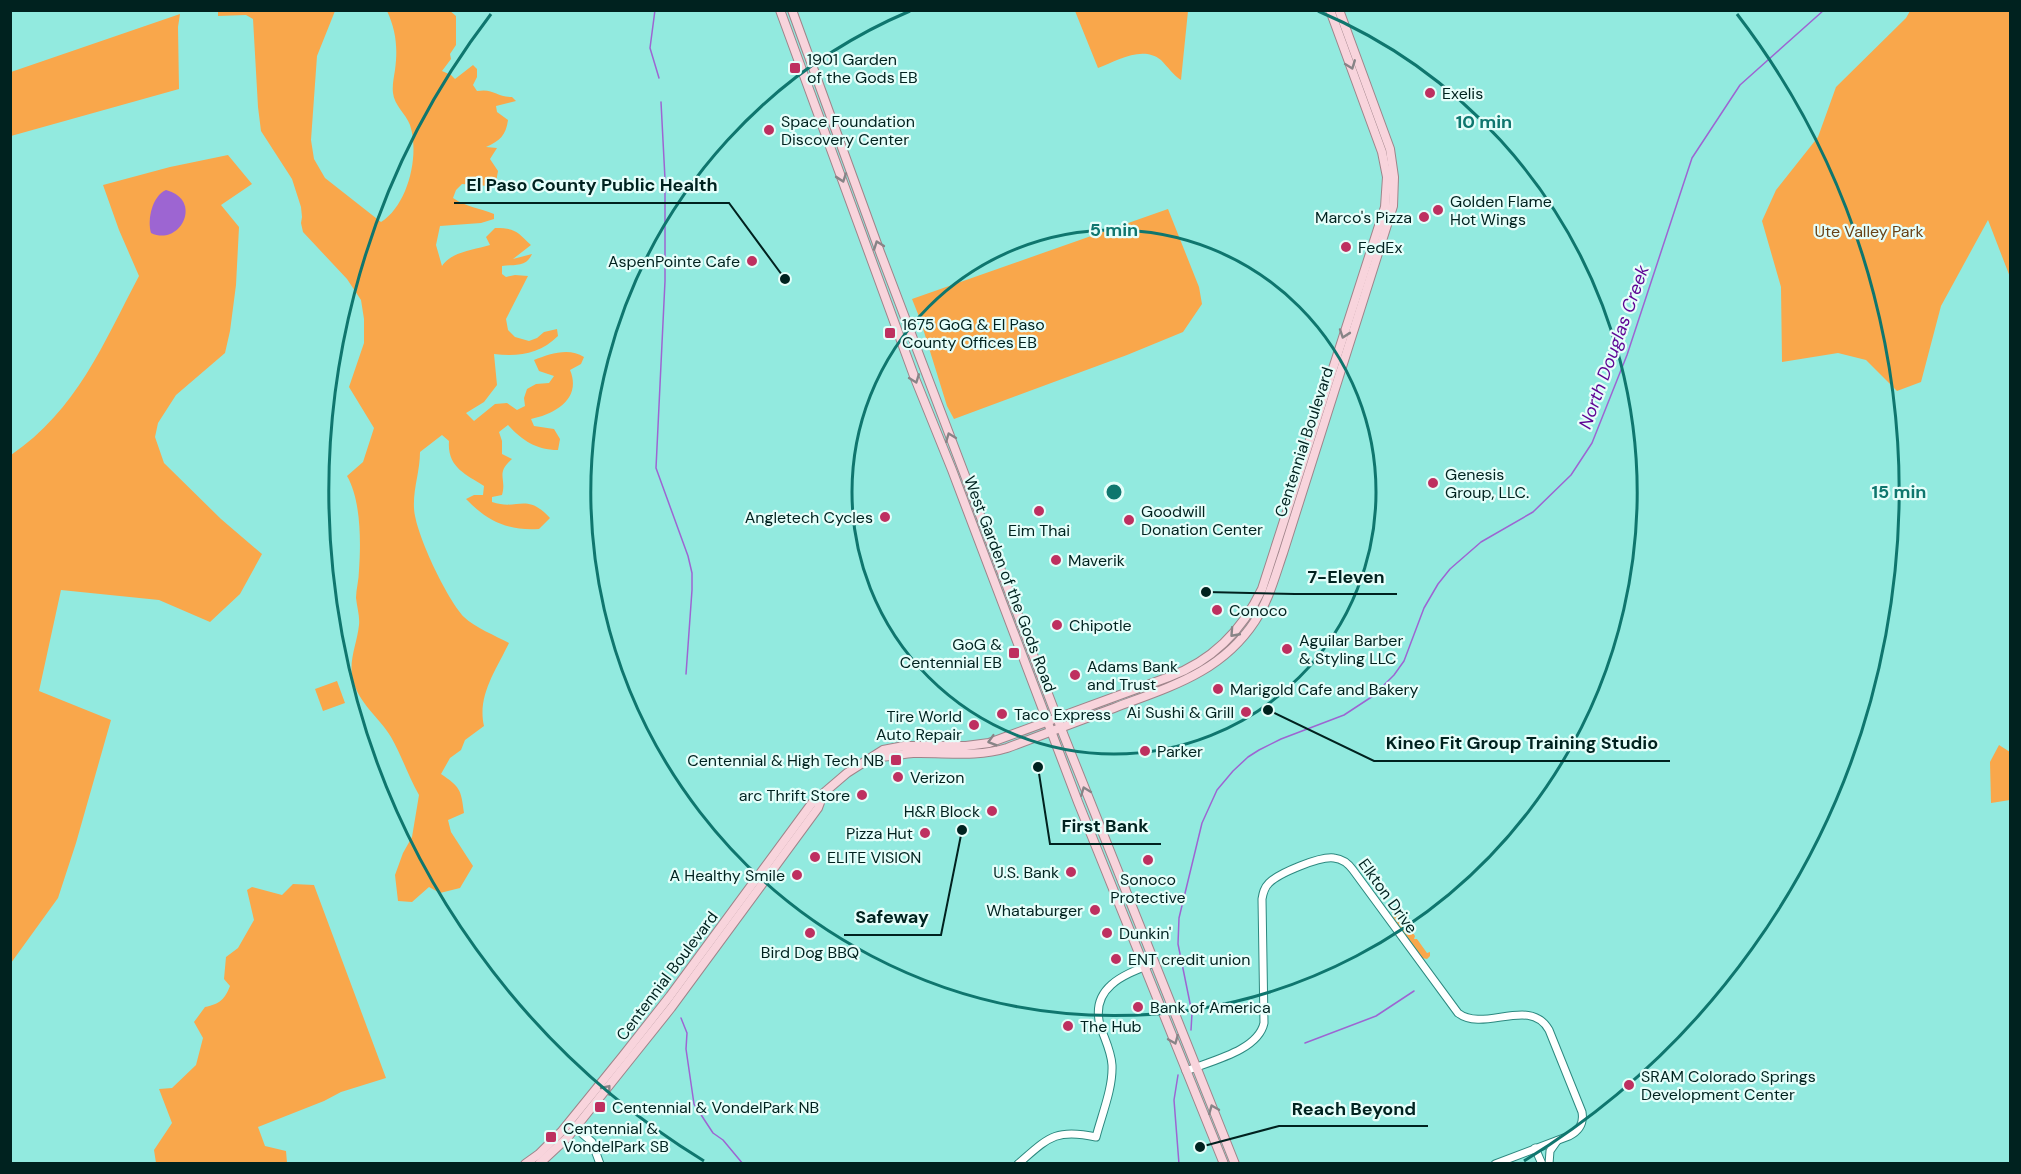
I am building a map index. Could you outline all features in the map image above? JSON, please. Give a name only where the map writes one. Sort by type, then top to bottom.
[{"type":"main road","name":"West Garden of the Gods Road","points":[[780,10],[902,346],[952,470],[1047,722],[1224,1164]]},
{"type":"main road","name":"West Garden of the Gods Road","points":[[792,10],[880,252],[1060,727],[1235,1164]]},
{"type":"main road","name":"Centennial Boulevard","points":[[539,1164],[560,1145],[572,1125],[812,803],[822,797],[847,773],[883,750],[904,746],[954,747],[983,744],[1186,671],[1218,650],[1238,629],[1262,589],[1385,207],[1386,170],[1378,139],[1330,10]]},
{"type":"main road","name":"Centennial Boulevard","points":[[875,756],[914,753],[983,753],[1007,748],[1189,679],[1213,664],[1239,641],[1255,620],[1269,593],[1391,218],[1395,191],[1394,166],[1390,149],[1339,10]]},
{"type":"main road","points":[[952,470],[961,475],[983,534],[992,546]]},
{"type":"main road","name":"Centennial Boulevard","points":[[525,1164],[572,1125],[671,1008],[814,814],[822,797]]},
{"type":"street","points":[[1312,460],[1313,448],[1325,412],[1323,400]]},
{"type":"street","name":"Elkton Drive","points":[[1186,1071],[1248,1046],[1259,1036],[1263,1028],[1262,899],[1267,885],[1278,876],[1318,860],[1332,858],[1348,863],[1458,1013],[1475,1020],[1526,1015],[1536,1016],[1543,1021],[1549,1030],[1582,1112],[1581,1125],[1575,1132],[1559,1139]]},
{"type":"street","points":[[1018,1164],[1047,1140],[1059,1134],[1073,1132],[1096,1137],[1112,1068],[1110,1051],[1099,1022],[1102,997],[1113,982],[1123,975],[1154,963]]},
{"type":"street","points":[[572,1125],[595,1146],[600,1164]]},
{"type":"street","points":[[1495,1164],[1559,1139]]},
{"type":"street","points":[[1549,1164],[1550,1151],[1559,1139]]},
{"type":"street","points":[[1535,1148],[1542,1164]]},
{"type":"green space","points":[[449,10],[456,16],[456,45],[450,54],[451,59],[442,71],[455,79],[473,65],[477,69],[477,77],[473,85],[477,91],[483,90],[512,97],[516,101],[496,106],[497,112],[508,120],[502,137],[486,147],[497,148],[490,159],[498,171],[496,182],[488,186],[462,184],[456,190],[453,198],[494,214],[494,219],[481,223],[440,226],[436,245],[442,266],[457,255],[490,245],[486,237],[495,228],[516,232],[531,245],[513,259],[532,254],[526,262],[502,266],[502,274],[506,277],[528,276],[506,319],[508,330],[515,337],[529,341],[544,332],[557,329],[558,336],[544,347],[528,353],[494,354],[497,385],[484,402],[466,413],[474,421],[495,404],[507,403],[517,410],[525,406],[524,398],[527,389],[536,384],[549,383],[554,376],[539,371],[534,360],[566,352],[584,357],[581,364],[570,370],[573,380],[572,389],[564,404],[549,413],[531,419],[534,426],[554,429],[560,439],[558,450],[550,450],[530,443],[508,425],[499,432],[502,454],[512,459],[503,472],[502,495],[492,497],[492,502],[509,505],[528,504],[542,510],[550,518],[539,529],[517,528],[499,523],[474,507],[466,499],[474,495],[483,495],[484,486],[454,464],[449,450],[449,441],[442,435],[420,452],[414,508],[420,533],[433,565],[449,596],[464,617],[479,628],[509,643],[485,694],[484,726],[465,740],[461,750],[450,758],[441,774],[456,786],[462,799],[464,813],[448,820],[451,832],[473,866],[460,888],[440,893],[429,887],[412,902],[398,901],[395,875],[412,837],[419,795],[391,737],[356,689],[352,673],[352,659],[359,622],[356,598],[360,534],[355,497],[347,476],[363,462],[374,428],[349,387],[364,343],[361,300],[347,279],[303,232],[301,207],[292,179],[261,131],[253,19],[246,15],[218,16],[218,11],[335,11],[317,56],[311,140],[314,159],[325,178],[381,222],[398,204],[405,192],[413,150],[410,125],[393,93],[396,47],[387,11]]},
{"type":"green space","points":[[1075,11],[1188,11],[1181,80],[1161,60],[1146,54],[1121,58],[1098,68]]},
{"type":"green space","name":"Ute Valley Park","points":[[1910,11],[2010,11],[2010,277],[1988,220],[1941,306],[1921,382],[1897,391],[1866,360],[1838,353],[1782,362],[1781,287],[1762,221],[1776,190],[1818,137],[1836,87],[1906,18]]},
{"type":"green space","points":[[180,14],[178,27],[179,89],[11,136],[11,72]]},
{"type":"green space","points":[[228,155],[252,184],[221,205],[239,227],[236,285],[225,353],[176,395],[158,423],[155,437],[164,463],[221,519],[262,554],[240,594],[210,622],[159,600],[61,590],[39,691],[111,720],[58,898],[11,963],[11,455],[54,418],[71,397],[100,351],[139,276],[103,185],[170,167]]},
{"type":"green space","points":[[1168,209],[1199,287],[1202,304],[1183,332],[954,419],[947,406],[912,299]]},
{"type":"green space","points":[[337,681],[345,703],[323,711],[315,689]]},
{"type":"green space","points":[[1999,745],[2010,752],[2010,800],[1991,803],[1990,762]]},
{"type":"green space","points":[[293,884],[314,885],[386,1078],[341,1092],[258,1127],[265,1146],[286,1151],[287,1163],[156,1163],[154,1150],[172,1123],[159,1089],[172,1088],[196,1065],[203,1038],[194,1022],[205,1007],[215,1004],[226,994],[230,986],[224,979],[226,957],[238,948],[254,920],[247,890],[252,887],[282,895]]},
{"type":"green space","points":[[1396,908],[1399,909],[1398,912],[1415,936],[1414,939],[1417,939],[1427,953],[1430,952],[1427,959],[1422,958],[1393,917],[1392,912]]},
{"type":"shaded area","points":[[166,190],[177,195],[184,203],[186,212],[179,228],[171,234],[162,236],[151,233],[150,215],[157,197]]},
{"type":"waterway","points":[[655,10],[650,48],[659,78]]},
{"type":"waterway","name":"North Douglas Creek","points":[[1191,1030],[1192,1013],[1178,944],[1179,918],[1202,823],[1217,790],[1233,771],[1259,750],[1344,715],[1373,696],[1404,661],[1424,608],[1450,569],[1481,542],[1533,512],[1571,475],[1592,443],[1627,355],[1692,158],[1740,85],[1824,10]]},
{"type":"waterway","points":[[661,102],[665,179],[665,281],[656,468],[692,573],[686,674]]},
{"type":"waterway","points":[[1305,1043],[1376,1016],[1414,991]]},
{"type":"waterway","name":"North Douglas Creek","points":[[681,1018],[687,1033],[686,1049],[694,1104],[713,1133],[723,1140],[743,1164]]},
{"type":"waterway","name":"North Douglas Creek","points":[[1178,1075],[1174,1100],[1179,1164]]},
{"type":"place","name":"1901 Garden of the Gods EB","points":[[795,68]]},
{"type":"place","name":"Exelis","points":[[1430,93]]},
{"type":"place","name":"Space Foundation Discovery Center","points":[[769,130]]},
{"type":"place","name":"Golden Flame Hot Wings","points":[[1438,210]]},
{"type":"place","name":"Marco's Pizza","points":[[1424,217]]},
{"type":"place","name":"FedEx","points":[[1346,247]]},
{"type":"place","name":"AspenPointe Cafe","points":[[752,261]]},
{"type":"place","name":"El Paso County Public Health","points":[[785,279]]},
{"type":"place","name":"1675 GoG & El Paso County Offices EB","points":[[890,333]]},
{"type":"place","name":"Genesis Group, LLC.","points":[[1433,483]]},
{"type":"place","name":"Eim Thai","points":[[1039,511]]},
{"type":"place","name":"Angletech Cycles","points":[[885,517]]},
{"type":"place","name":"Goodwill Donation Center","points":[[1129,520]]},
{"type":"place","name":"Maverik","points":[[1056,560]]},
{"type":"place","name":"7-Eleven","points":[[1206,592]]},
{"type":"place","name":"Conoco","points":[[1217,610]]},
{"type":"place","name":"Chipotle","points":[[1057,625]]},
{"type":"place","name":"Aguilar Barber & Styling LLC","points":[[1287,649]]},
{"type":"place","name":"GoG & Centennial EB","points":[[1014,653]]},
{"type":"place","name":"Adams Bank and Trust","points":[[1075,675]]},
{"type":"place","name":"Marigold Cafe and Bakery","points":[[1218,689]]},
{"type":"place","name":"Kineo Fit Group Training Studio","points":[[1268,710]]},
{"type":"place","name":"Ai Sushi & Grill","points":[[1246,712]]},
{"type":"place","name":"Taco Express","points":[[1002,714]]},
{"type":"place","name":"Tire World Auto Repair","points":[[974,725]]},
{"type":"place","name":"Parker","points":[[1145,751]]},
{"type":"place","name":"Centennial & High Tech NB","points":[[896,760]]},
{"type":"place","name":"First Bank","points":[[1038,767]]},
{"type":"place","name":"Verizon","points":[[898,777]]},
{"type":"place","name":"arc Thrift Store","points":[[862,795]]},
{"type":"place","name":"H&R Block","points":[[992,811]]},
{"type":"place","name":"Safeway","points":[[962,830]]},
{"type":"place","name":"Pizza Hut","points":[[925,833]]},
{"type":"place","name":"ELITE VISION","points":[[815,857]]},
{"type":"place","name":"Sonoco Protective","points":[[1148,860]]},
{"type":"place","name":"U.S. Bank","points":[[1071,872]]},
{"type":"place","name":"A Healthy Smile","points":[[797,875]]},
{"type":"place","name":"Whataburger","points":[[1095,910]]},
{"type":"place","name":"Bird Dog BBQ","points":[[810,933]]},
{"type":"place","name":"Dunkin'","points":[[1107,933]]},
{"type":"place","name":"ENT credit union","points":[[1116,959]]},
{"type":"place","name":"Bank of America","points":[[1138,1007]]},
{"type":"place","name":"The Hub","points":[[1068,1026]]},
{"type":"place","name":"SRAM Colorado Springs Development Center","points":[[1629,1085]]},
{"type":"place","name":"Centennial & VondelPark NB","points":[[600,1107]]},
{"type":"place","name":"Centennial & VondelPark SB","points":[[551,1137]]},
{"type":"place","name":"Reach Beyond","points":[[1200,1147]]}]
